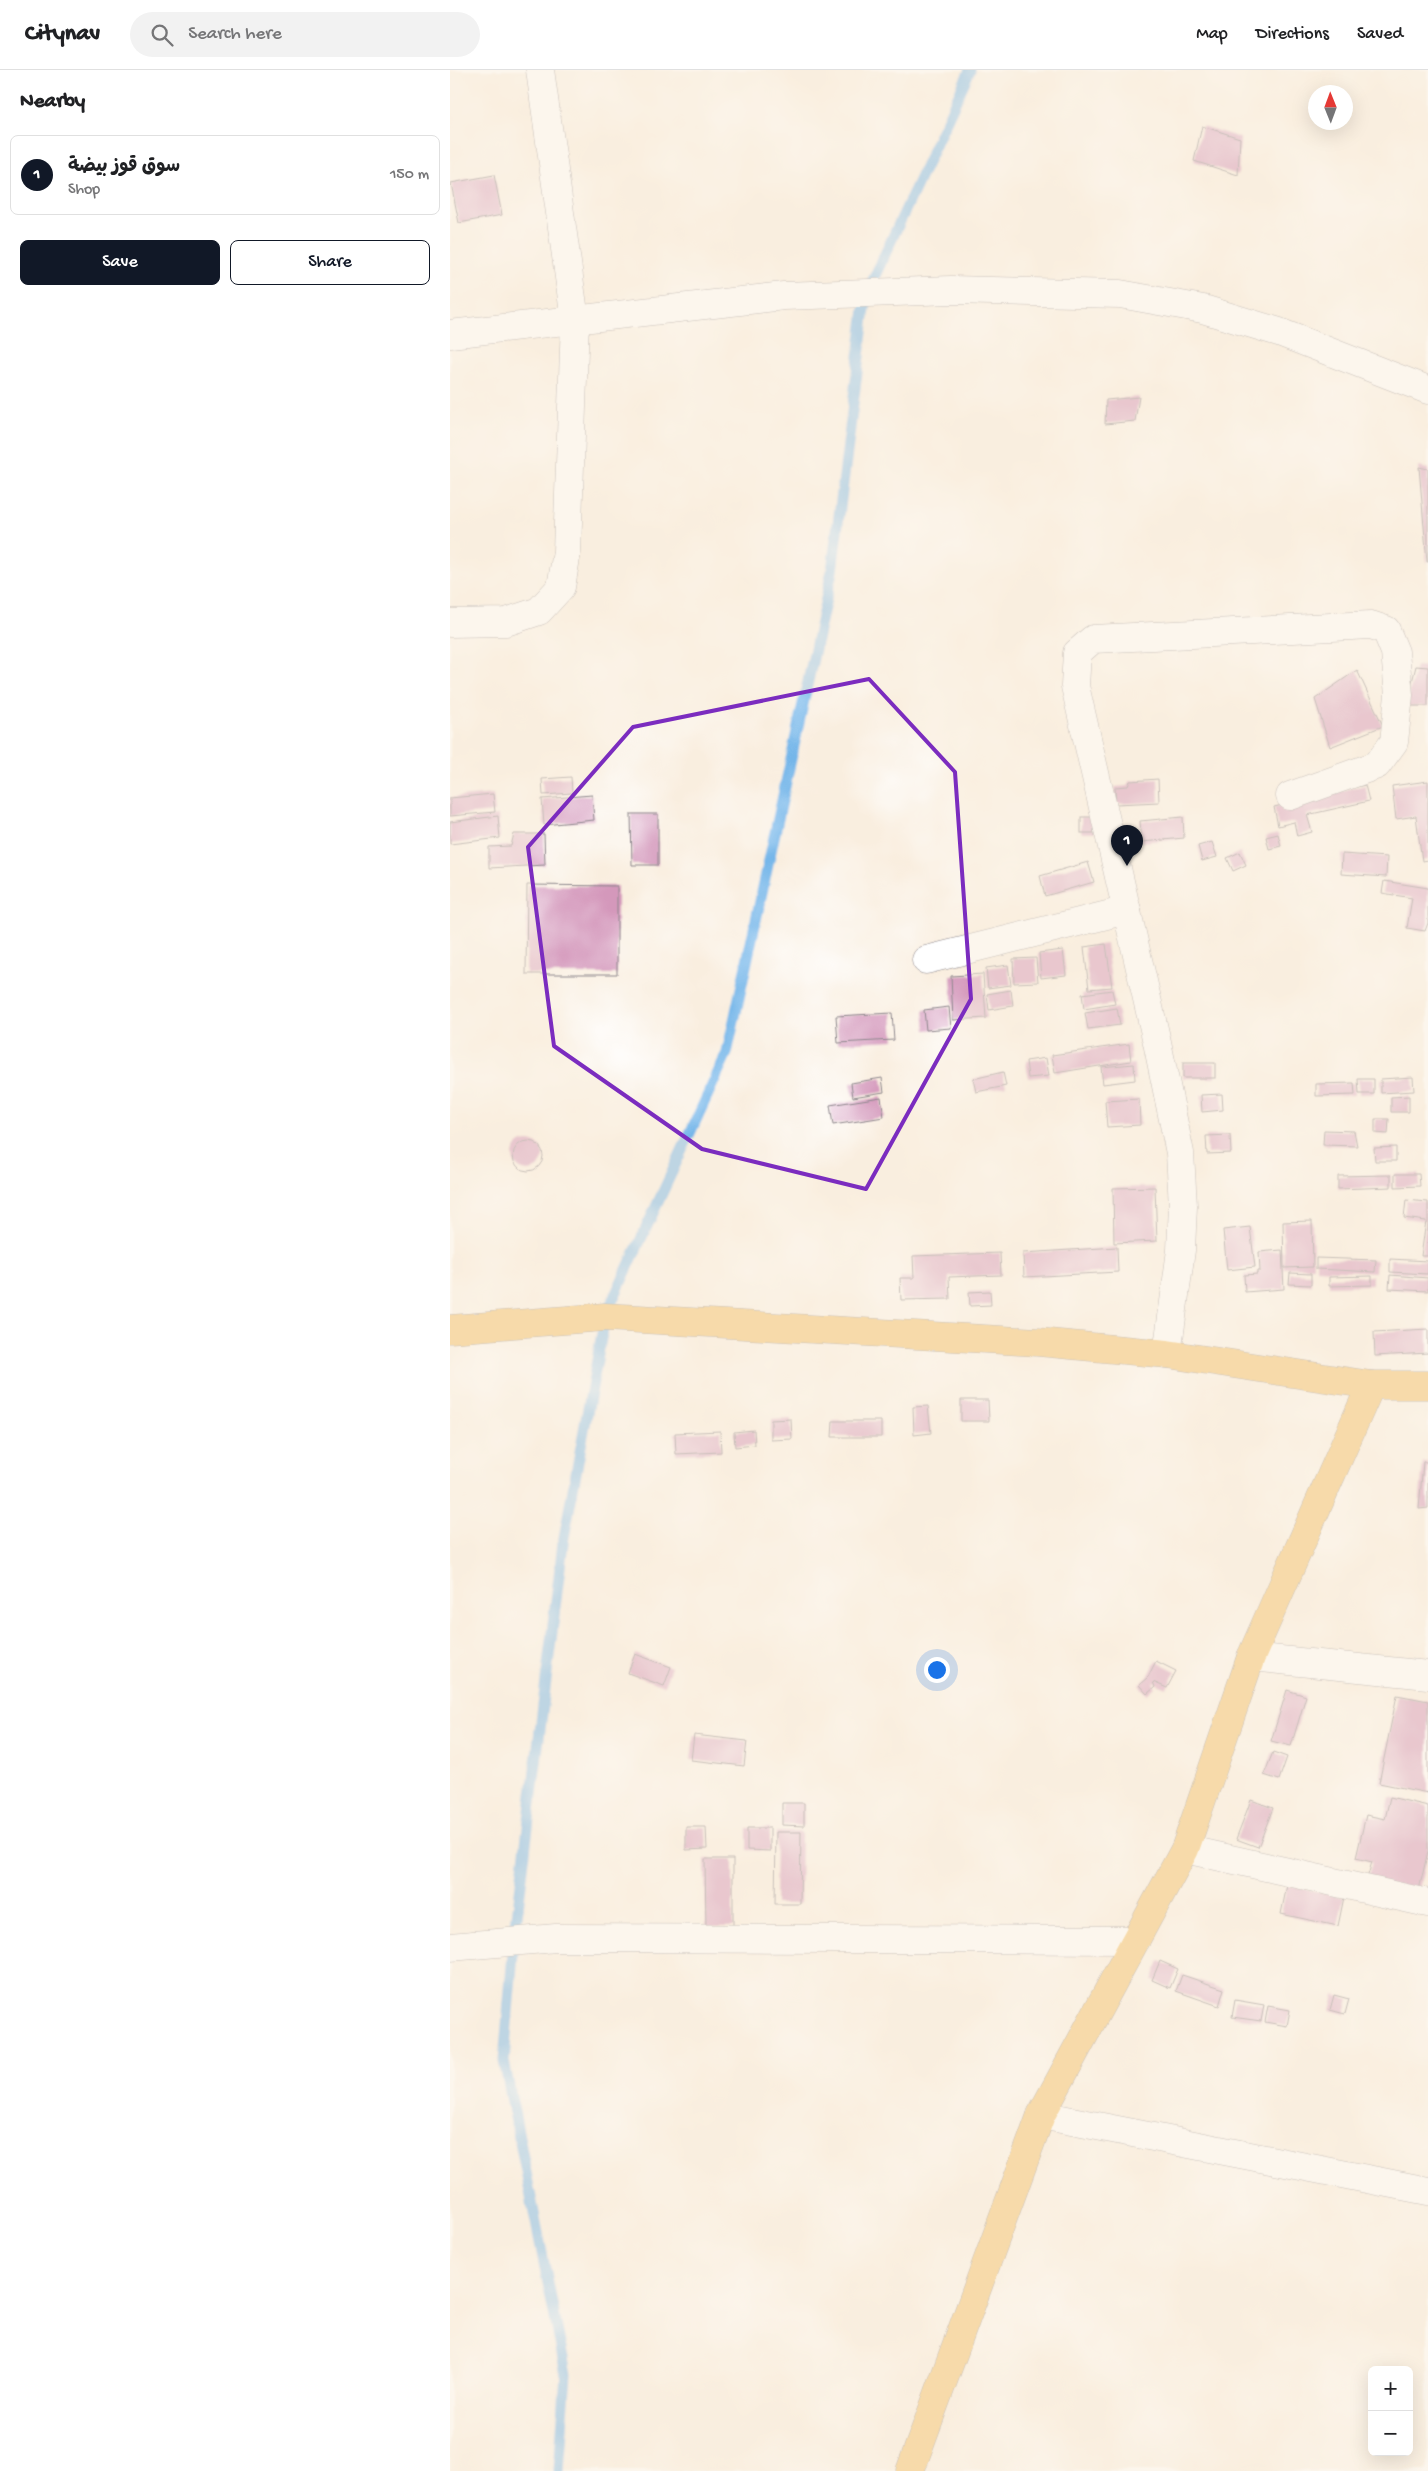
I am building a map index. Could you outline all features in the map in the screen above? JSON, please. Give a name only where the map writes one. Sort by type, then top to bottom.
[{"type":"main road","points":[[450,1329],[605,1317],[1038,1342],[1167,1354],[1371,1385],[1428,1385]]},
{"type":"main road","points":[[910,2471],[1041,2115],[1185,1849],[1251,1657],[1371,1385]]},
{"type":"street","points":[[450,624],[506,622],[539,611],[561,587],[567,552],[575,320],[540,70]]},
{"type":"street","points":[[450,334],[784,296],[951,290],[1120,294],[1203,309],[1280,332],[1428,390]]},
{"type":"street","points":[[1167,1354],[1181,1250],[1183,1206],[1180,1153],[1127,910],[1075,686],[1077,652],[1093,639],[1371,625],[1386,630],[1395,652],[1399,695],[1394,742],[1377,765],[1290,796]]},
{"type":"street","points":[[926,960],[1127,910]]},
{"type":"street","points":[[1251,1657],[1428,1676]]},
{"type":"street","points":[[1185,1849],[1428,1903]]},
{"type":"street","points":[[450,1947],[556,1938],[1136,1940]]},
{"type":"street","points":[[1041,2115],[1428,2192]]},
{"type":"highlighted area","points":[[869,679],[955,772],[971,999],[866,1189],[702,1149],[554,1046],[528,847],[633,727]]},
{"type":"building","points":[[1202,126],[1240,138],[1238,175],[1194,161]]},
{"type":"building","points":[[494,175],[502,215],[459,223],[451,183]]},
{"type":"building","points":[[1139,397],[1135,421],[1105,424],[1106,400]]},
{"type":"building","points":[[1419,467],[1428,469],[1428,562],[1427,562]]},
{"type":"building","points":[[1416,666],[1428,667],[1428,706],[1406,706]]},
{"type":"building","points":[[1357,670],[1383,726],[1330,747],[1315,699]]},
{"type":"building","points":[[571,777],[572,793],[543,795],[542,779]]},
{"type":"building","points":[[1158,779],[1159,802],[1116,804],[1115,787],[1128,786],[1130,781]]},
{"type":"building","points":[[1428,781],[1428,860],[1422,861],[1416,816],[1396,819],[1392,786]]},
{"type":"building","points":[[1365,785],[1369,801],[1307,815],[1312,832],[1297,836],[1294,822],[1278,826],[1274,807]]},
{"type":"building","points":[[493,794],[495,812],[450,816],[450,798]]},
{"type":"building","points":[[592,795],[594,820],[544,825],[542,799]]},
{"type":"building","points":[[631,814],[658,814],[658,865],[632,865]]},
{"type":"building","points":[[498,816],[500,838],[450,844],[450,822]]},
{"type":"building","points":[[1081,817],[1094,817],[1094,833],[1081,833]]},
{"type":"building","points":[[1183,817],[1184,838],[1142,842],[1140,821]]},
{"type":"building","points":[[514,834],[544,834],[545,865],[489,868],[489,847],[511,846]]},
{"type":"building","points":[[1278,834],[1281,846],[1269,849],[1266,837]]},
{"type":"building","points":[[1212,842],[1217,857],[1202,861],[1198,846]]},
{"type":"building","points":[[1240,852],[1246,865],[1233,871],[1227,858]]},
{"type":"building","points":[[1342,854],[1387,857],[1386,877],[1341,874]]},
{"type":"building","points":[[1088,862],[1094,882],[1045,896],[1040,876]]},
{"type":"building","points":[[1384,881],[1428,888],[1428,923],[1425,931],[1407,928],[1412,898],[1382,893]]},
{"type":"building","points":[[527,885],[617,886],[617,974],[526,974]]},
{"type":"building","points":[[1106,944],[1112,987],[1089,989],[1084,947]]},
{"type":"building","points":[[1063,950],[1066,975],[1041,978],[1039,953]]},
{"type":"building","points":[[1036,958],[1038,982],[1014,983],[1013,959]]},
{"type":"building","points":[[1008,965],[1011,985],[988,988],[986,968]]},
{"type":"building","points":[[983,974],[986,1018],[953,1020],[951,976]]},
{"type":"building","points":[[1011,990],[1013,1006],[989,1010],[987,994]]},
{"type":"building","points":[[1112,990],[1115,1004],[1084,1009],[1082,994]]},
{"type":"building","points":[[949,1007],[951,1028],[926,1030],[924,1010]]},
{"type":"building","points":[[1117,1008],[1120,1025],[1088,1029],[1085,1013]]},
{"type":"building","points":[[892,1013],[894,1040],[838,1043],[836,1016]]},
{"type":"building","points":[[1129,1044],[1131,1061],[1055,1073],[1052,1055]]},
{"type":"building","points":[[1046,1058],[1049,1076],[1028,1078],[1026,1061]]},
{"type":"building","points":[[1183,1063],[1215,1063],[1215,1078],[1183,1078]]},
{"type":"building","points":[[1134,1064],[1135,1080],[1103,1084],[1101,1067]]},
{"type":"building","points":[[1003,1072],[1006,1086],[976,1092],[973,1079]]},
{"type":"building","points":[[1413,1077],[1414,1091],[1381,1093],[1381,1079]]},
{"type":"building","points":[[882,1078],[884,1092],[853,1097],[851,1083]]},
{"type":"building","points":[[1358,1079],[1374,1079],[1374,1094],[1359,1094]]},
{"type":"building","points":[[1354,1083],[1355,1095],[1316,1096],[1316,1084]]},
{"type":"building","points":[[1222,1094],[1223,1110],[1202,1112],[1201,1095]]},
{"type":"building","points":[[1409,1096],[1409,1112],[1391,1112],[1391,1097]]},
{"type":"building","points":[[881,1097],[884,1117],[833,1125],[830,1105]]},
{"type":"building","points":[[1139,1099],[1140,1125],[1107,1127],[1105,1101]]},
{"type":"building","points":[[1375,1119],[1389,1119],[1388,1134],[1375,1133]]},
{"type":"building","points":[[1324,1130],[1354,1131],[1357,1146],[1323,1145]]},
{"type":"building","points":[[1230,1135],[1231,1153],[1207,1154],[1206,1136]]},
{"type":"building","points":[[528,1141],[539,1145],[543,1156],[539,1167],[528,1171],[517,1167],[513,1156],[517,1145]]},
{"type":"building","points":[[1396,1147],[1396,1161],[1375,1161],[1374,1148]]},
{"type":"building","points":[[1395,1174],[1419,1174],[1420,1186],[1395,1187]]},
{"type":"building","points":[[1391,1175],[1391,1187],[1338,1189],[1338,1176]]},
{"type":"building","points":[[1155,1187],[1157,1241],[1114,1243],[1113,1188]]},
{"type":"building","points":[[1406,1200],[1428,1202],[1428,1256],[1421,1256],[1426,1221],[1404,1218]]},
{"type":"building","points":[[1312,1221],[1313,1267],[1284,1268],[1283,1222]]},
{"type":"building","points":[[1250,1227],[1255,1267],[1227,1270],[1223,1230]]},
{"type":"building","points":[[1117,1247],[1118,1272],[1024,1277],[1023,1253]]},
{"type":"building","points":[[1282,1250],[1284,1289],[1245,1292],[1244,1275],[1257,1274],[1257,1271],[1260,1271],[1259,1252]]},
{"type":"building","points":[[1000,1253],[1001,1275],[949,1277],[950,1299],[901,1300],[900,1278],[914,1278],[913,1256]]},
{"type":"building","points":[[1316,1258],[1376,1260],[1375,1272],[1316,1269]]},
{"type":"building","points":[[1390,1259],[1428,1261],[1428,1274],[1390,1272]]},
{"type":"building","points":[[1290,1273],[1311,1274],[1311,1285],[1289,1284]]},
{"type":"building","points":[[1390,1275],[1428,1278],[1428,1291],[1389,1289]]},
{"type":"building","points":[[1372,1276],[1372,1285],[1329,1286],[1329,1277]]},
{"type":"building","points":[[990,1291],[991,1305],[970,1306],[969,1292]]},
{"type":"building","points":[[1428,1329],[1428,1353],[1375,1356],[1374,1332]]},
{"type":"building","points":[[961,1400],[988,1400],[989,1421],[961,1421]]},
{"type":"building","points":[[928,1406],[931,1433],[914,1435],[913,1407]]},
{"type":"building","points":[[791,1419],[792,1439],[771,1440],[771,1420]]},
{"type":"building","points":[[833,1421],[881,1421],[881,1437],[832,1437]]},
{"type":"building","points":[[754,1430],[755,1445],[735,1447],[734,1432]]},
{"type":"building","points":[[720,1431],[721,1452],[676,1454],[675,1433]]},
{"type":"building","points":[[1423,1462],[1428,1462],[1428,1508],[1419,1509]]},
{"type":"building","points":[[635,1654],[671,1667],[664,1686],[628,1673]]},
{"type":"building","points":[[1156,1661],[1176,1671],[1167,1688],[1153,1682],[1155,1687],[1147,1694],[1139,1685],[1148,1677]]},
{"type":"building","points":[[1287,1690],[1306,1696],[1291,1746],[1271,1741]]},
{"type":"building","points":[[1397,1695],[1428,1701],[1428,1793],[1379,1783]]},
{"type":"building","points":[[694,1735],[747,1741],[744,1766],[691,1760]]},
{"type":"building","points":[[1273,1752],[1287,1757],[1279,1780],[1264,1775]]},
{"type":"building","points":[[1390,1797],[1428,1806],[1428,1851],[1418,1894],[1366,1882],[1372,1862],[1356,1858],[1366,1815],[1385,1819]]},
{"type":"building","points":[[1251,1800],[1273,1808],[1258,1847],[1236,1839]]},
{"type":"building","points":[[782,1803],[804,1803],[804,1826],[782,1825]]},
{"type":"building","points":[[686,1827],[706,1827],[707,1849],[686,1850]]},
{"type":"building","points":[[747,1828],[770,1828],[770,1851],[747,1850]]},
{"type":"building","points":[[776,1832],[801,1832],[800,1904],[775,1904]]},
{"type":"building","points":[[705,1859],[733,1859],[733,1927],[706,1927]]},
{"type":"building","points":[[1287,1885],[1344,1897],[1338,1926],[1281,1914]]},
{"type":"building","points":[[1160,1961],[1178,1969],[1170,1988],[1152,1980]]},
{"type":"building","points":[[1182,1975],[1224,1989],[1219,2006],[1176,1991]]},
{"type":"building","points":[[1334,1995],[1349,1999],[1345,2014],[1330,2010]]},
{"type":"building","points":[[1235,2000],[1264,2005],[1261,2021],[1232,2017]]},
{"type":"building","points":[[1268,2006],[1290,2010],[1287,2026],[1265,2022]]},
{"type":"waterway","points":[[559,2471],[566,2374],[504,2061],[514,1941],[563,1543],[605,1317],[727,1053],[832,571],[867,293],[970,70]]},
{"type":"place","name":"سوق قوز بيضة","points":[[1127,866]]}]
